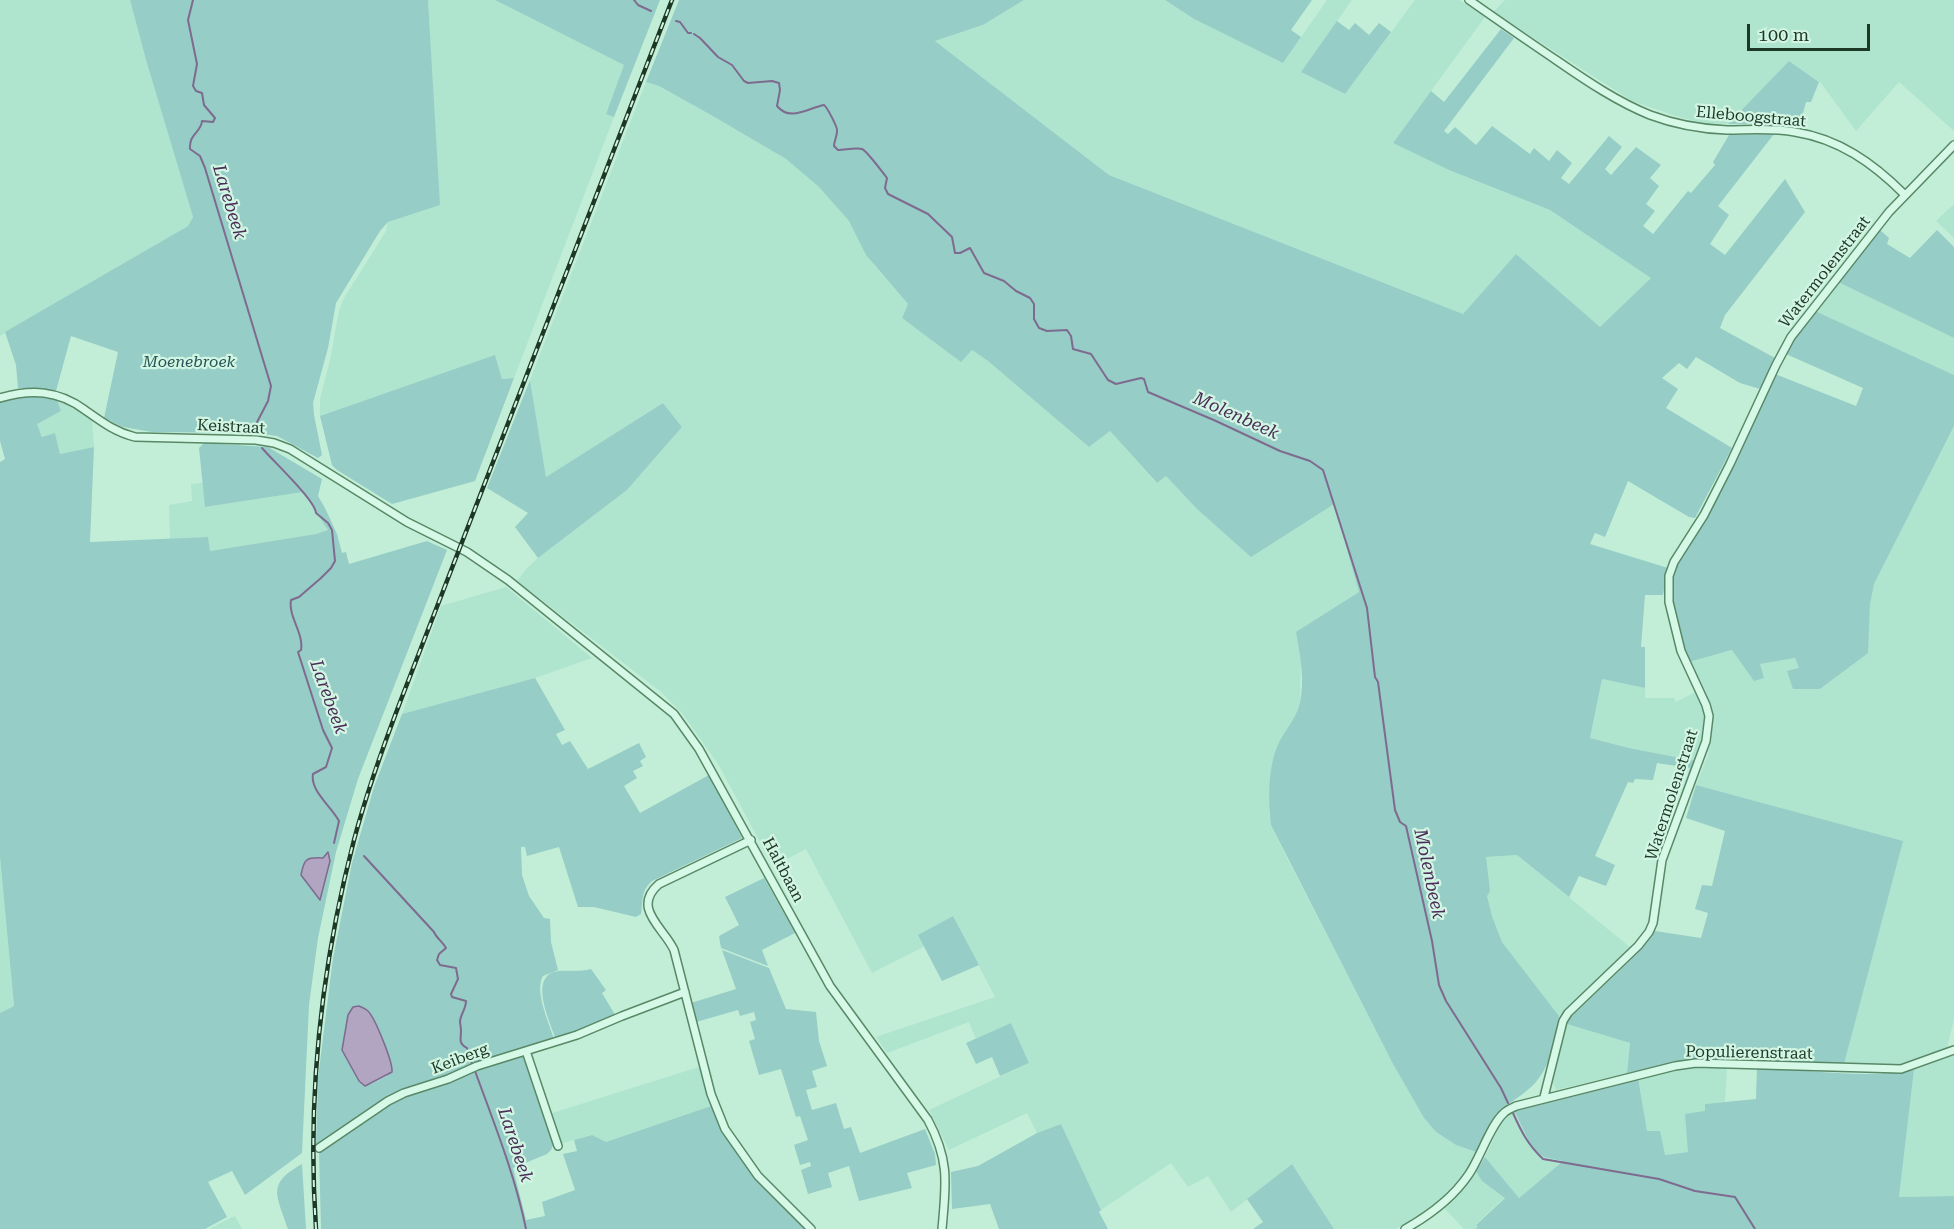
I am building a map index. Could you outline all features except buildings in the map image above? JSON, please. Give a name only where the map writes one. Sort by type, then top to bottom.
[{"type":"street","name":"Elleboogstraat","points":[[1469,0],[1582,77],[1634,108],[1663,119],[1701,128],[1780,130],[1818,137],[1854,153],[1885,175],[1904,194]]},
{"type":"street","name":"Watermolenstraat","points":[[1545,1097],[1563,1021],[1568,1013],[1638,946],[1649,932],[1653,922],[1662,860],[1707,741],[1709,716],[1706,705],[1681,651],[1669,603],[1669,576],[1674,562],[1704,515],[1791,337],[1904,194],[1954,145]]},
{"type":"street","name":"Keistraat","points":[[0,398],[30,391],[58,396],[83,408],[113,429],[135,436],[256,440],[274,443],[290,449],[416,527],[467,552],[507,580]]},
{"type":"street","name":"Haltbaan","points":[[507,580],[674,714],[699,749],[830,986],[928,1120],[940,1141],[945,1161],[946,1190],[942,1229]]},
{"type":"street","points":[[751,840],[659,884],[651,891],[649,898],[651,918],[670,942],[711,1094],[725,1129],[758,1176],[811,1229]]},
{"type":"street","name":"Keiberg","points":[[319,1148],[388,1101],[404,1093],[448,1079],[477,1066],[577,1035],[685,992]]},
{"type":"street","name":"Populierenstraat","points":[[1545,1097],[1696,1063],[1901,1069],[1954,1050]]},
{"type":"street","points":[[526,1051],[558,1146]]},
{"type":"street","points":[[1405,1229],[1435,1210],[1457,1189],[1474,1166],[1504,1112],[1545,1097]]},
{"type":"green space","points":[[0,0],[130,0],[193,217],[188,226],[0,336]]},
{"type":"green space","name":"Moenebroek","points":[[130,0],[428,0],[440,205],[388,222],[380,231],[336,303],[328,348],[313,403],[322,455],[318,458],[277,436],[255,433],[152,432],[123,427],[104,418],[118,352],[71,336],[56,391],[18,388],[16,365],[5,332],[188,226],[193,217]]},
{"type":"green space","points":[[428,0],[495,0],[625,65],[606,113],[614,117],[514,378],[502,379],[495,356],[320,416],[320,399],[339,311],[344,298],[386,231],[388,222],[439,205]]},
{"type":"green space","points":[[495,0],[660,0],[614,117],[606,114],[624,65]]},
{"type":"green space","points":[[679,0],[1024,0],[983,25],[935,41],[1109,175],[1463,314],[1516,254],[1600,327],[1651,278],[1550,210],[1449,170],[1393,143],[1431,91],[1444,102],[1501,29],[1514,38],[1444,131],[1448,134],[1455,127],[1476,145],[1492,126],[1530,154],[1534,148],[1549,161],[1557,150],[1572,163],[1561,178],[1569,184],[1609,136],[1622,147],[1605,169],[1611,175],[1636,147],[1661,165],[1650,178],[1659,186],[1646,204],[1655,211],[1643,226],[1653,234],[1688,191],[1691,193],[1715,165],[1713,162],[1729,135],[1774,134],[1718,206],[1729,215],[1710,244],[1725,255],[1785,179],[1805,212],[1725,315],[1720,328],[1775,358],[1760,389],[1740,383],[1696,357],[1687,369],[1679,363],[1662,378],[1678,389],[1666,408],[1732,448],[1695,518],[1689,517],[1628,481],[1605,537],[1595,533],[1590,544],[1668,568],[1663,595],[1645,595],[1641,647],[1645,647],[1645,688],[1602,679],[1590,738],[1696,761],[1683,798],[1680,797],[1690,768],[1657,763],[1653,780],[1635,779],[1633,783],[1628,782],[1595,856],[1615,865],[1606,886],[1579,876],[1569,897],[1517,855],[1486,857],[1490,891],[1487,896],[1502,942],[1559,1016],[1552,1049],[1539,1078],[1498,1113],[1476,1152],[1456,1145],[1436,1132],[1424,1118],[1393,1064],[1271,825],[1269,806],[1274,756],[1280,741],[1296,715],[1300,702],[1301,667],[1296,632],[1359,592],[1334,504],[1251,557],[1196,508],[1166,476],[1157,483],[1110,431],[1089,447],[988,361],[972,350],[961,362],[902,318],[908,304],[866,255],[849,221],[819,187],[786,159],[659,86],[646,82]]},
{"type":"green space","points":[[1024,0],[1165,0],[1194,19],[1283,63],[1327,0],[1352,0],[1301,72],[1345,94],[1415,0],[1459,0],[1485,17],[1393,143],[1449,170],[1550,210],[1652,277],[1600,328],[1516,254],[1463,314],[1109,175],[935,41],[983,25]]},
{"type":"green space","points":[[1165,0],[1312,0],[1291,30],[1301,37],[1283,63],[1194,19]]},
{"type":"green space","points":[[1505,0],[1954,0],[1954,131],[1899,82],[1856,131],[1821,83],[1789,61],[1728,124],[1702,123],[1676,116],[1632,101],[1493,12]]},
{"type":"green space","points":[[1337,21],[1349,30],[1355,23],[1369,35],[1379,23],[1391,32],[1345,94],[1301,72]]},
{"type":"green space","points":[[1789,61],[1819,82],[1811,102],[1806,102],[1802,117],[1807,118],[1804,128],[1765,124],[1728,124]]},
{"type":"green space","points":[[646,82],[659,86],[786,159],[819,187],[849,221],[874,265],[908,304],[902,318],[961,361],[972,350],[988,361],[1089,447],[1110,431],[1156,483],[1166,476],[1196,508],[1334,504],[1359,592],[1296,633],[1301,659],[1300,701],[1295,720],[1278,746],[1272,766],[1269,813],[1271,825],[1284,852],[1393,1064],[1424,1118],[1436,1132],[1456,1145],[1476,1152],[1463,1176],[1430,1209],[1396,1229],[1334,1229],[1292,1164],[1231,1212],[1208,1176],[1188,1187],[1171,1163],[1101,1210],[1061,1124],[1037,1133],[1027,1113],[949,1150],[929,1110],[1029,1063],[1011,1023],[976,1039],[969,1022],[887,1053],[876,1037],[995,997],[953,916],[919,935],[925,946],[872,973],[806,849],[773,866],[718,764],[682,713],[661,692],[517,581],[538,558],[627,490],[682,427],[663,403],[546,477],[530,380]]},
{"type":"green space","points":[[1954,204],[1954,238],[1936,221]]},
{"type":"green space","points":[[1880,230],[1889,238],[1887,244],[1910,258],[1937,230],[1954,247],[1954,338],[1838,282]]},
{"type":"green space","points":[[1838,282],[1954,338],[1954,375],[1815,311]]},
{"type":"green space","points":[[1815,311],[1954,375],[1954,426],[1874,584],[1870,605],[1868,653],[1820,689],[1793,689],[1787,671],[1799,668],[1795,658],[1760,664],[1764,678],[1754,681],[1732,650],[1689,662],[1672,602],[1671,580],[1676,564],[1702,523],[1733,466],[1775,374],[1856,406],[1863,388],[1786,354]]},
{"type":"green space","points":[[495,355],[502,379],[514,378],[475,481],[392,504],[332,465],[320,416]]},
{"type":"green space","points":[[530,380],[546,477],[663,403],[682,427],[627,490],[538,558],[515,527],[528,513],[487,488]]},
{"type":"green space","points":[[26,395],[57,400],[61,411],[37,424],[42,437],[55,433],[60,454],[94,447],[90,542],[208,537],[210,551],[316,534],[328,530],[303,492],[205,507],[199,448],[204,443],[268,447],[322,479],[318,496],[337,534],[342,553],[346,552],[349,564],[427,541],[447,550],[358,779],[336,852],[318,938],[309,1005],[302,1153],[245,1195],[232,1171],[208,1182],[227,1217],[205,1229],[0,1229],[0,1013],[14,1006],[0,857],[0,462],[5,459],[0,441],[0,401]]},
{"type":"green space","points":[[57,400],[92,420],[94,447],[60,454],[55,433],[43,437],[36,424],[61,411]]},
{"type":"green space","points":[[1954,426],[1954,1019],[1947,1048],[1901,1065],[1844,1064],[1902,841],[1696,785],[1708,755],[1712,732],[1711,714],[1689,662],[1733,650],[1760,664],[1795,658],[1799,668],[1820,689],[1867,653],[1870,605],[1874,584]]},
{"type":"green space","points":[[203,483],[206,507],[303,492],[329,530],[210,551],[208,537],[170,539],[169,505],[192,501],[191,484]]},
{"type":"green space","points":[[506,587],[592,658],[535,678],[402,714],[441,606]]},
{"type":"green space","points":[[535,678],[565,730],[556,734],[562,745],[570,741],[588,769],[639,743],[646,757],[640,761],[643,766],[633,771],[637,778],[624,786],[640,813],[709,775],[742,838],[652,881],[644,892],[641,914],[636,917],[594,907],[578,907],[559,847],[527,856],[525,847],[521,847],[522,875],[529,896],[544,918],[550,919],[551,942],[558,970],[543,976],[540,990],[554,1039],[384,1101],[316,1146],[318,1078],[333,958],[352,863],[374,787],[402,714]],"holes":[[[350,1013],[373,1020],[384,1045],[387,1076],[371,1084],[362,1084],[342,1050],[348,1015]]]},
{"type":"green space","points":[[1602,679],[1645,688],[1645,698],[1674,698],[1676,702],[1696,692],[1704,710],[1706,724],[1696,761],[1590,738]]},
{"type":"green space","points":[[1696,785],[1903,841],[1844,1064],[1704,1058],[1627,1073],[1630,1043],[1567,1024],[1571,1017],[1637,954],[1655,931],[1701,938],[1708,913],[1695,909],[1702,885],[1712,886],[1725,831],[1686,818]]},
{"type":"green space","points":[[1517,855],[1631,948],[1559,1016],[1502,942],[1492,916],[1487,896],[1486,857]]},
{"type":"green space","points":[[0,857],[14,1007],[0,1013]]},
{"type":"green space","points":[[764,878],[795,933],[762,950],[768,966],[721,948],[719,936],[739,925],[725,897]]},
{"type":"green space","points":[[953,916],[979,965],[942,981],[918,935]]},
{"type":"green space","points":[[722,950],[769,968],[786,1009],[816,1012],[819,1041],[827,1066],[812,1071],[817,1087],[806,1090],[812,1110],[836,1103],[844,1129],[851,1127],[860,1153],[925,1129],[935,1154],[936,1165],[907,1173],[912,1188],[859,1201],[849,1166],[828,1173],[832,1187],[808,1194],[801,1170],[811,1166],[810,1162],[800,1165],[794,1145],[808,1140],[800,1116],[796,1117],[781,1069],[759,1075],[749,1041],[755,1039],[750,1022],[756,1020],[754,1012],[740,1016],[738,1010],[696,1022],[691,1003],[736,989]]},
{"type":"green space","points":[[591,969],[606,990],[602,993],[617,1018],[556,1039],[543,1000],[544,981],[549,974],[559,971]]},
{"type":"green space","points":[[1011,1023],[1029,1063],[1000,1076],[992,1057],[976,1064],[966,1043]]},
{"type":"green space","points":[[1567,1024],[1630,1043],[1627,1073],[1556,1090],[1553,1083],[1562,1037]]},
{"type":"green space","points":[[523,1055],[554,1143],[547,1154],[513,1168],[526,1220],[545,1216],[542,1202],[575,1190],[563,1154],[577,1151],[574,1140],[592,1135],[606,1142],[711,1106],[730,1142],[752,1173],[807,1229],[321,1229],[319,1151],[396,1100],[473,1070]]},
{"type":"green space","points":[[1954,1055],[1954,1196],[1899,1197],[1914,1070]]},
{"type":"green space","points":[[1699,1066],[1727,1066],[1725,1102],[1705,1104],[1706,1111],[1688,1152],[1664,1155],[1647,1131],[1638,1078]]},
{"type":"green space","points":[[699,1067],[711,1106],[606,1142],[591,1135],[559,1144],[549,1114]]},
{"type":"green space","points":[[1757,1067],[1856,1074],[1914,1070],[1899,1197],[1954,1196],[1954,1229],[1475,1229],[1478,1227],[1476,1225],[1505,1198],[1482,1181],[1476,1171],[1485,1157],[1519,1198],[1563,1161],[1544,1157],[1533,1150],[1514,1110],[1638,1078],[1647,1131],[1660,1131],[1665,1155],[1688,1152],[1685,1114],[1705,1111],[1705,1104],[1756,1099]]},
{"type":"green space","points":[[1514,1110],[1533,1150],[1545,1157],[1564,1160],[1519,1198],[1485,1157],[1503,1118]]},
{"type":"green space","points":[[1061,1124],[1108,1229],[999,1229],[990,1204],[952,1209],[951,1172],[978,1166],[1037,1133]]},
{"type":"green space","points":[[302,1164],[306,1229],[288,1229],[277,1191],[283,1178]]},
{"type":"green space","points":[[1292,1164],[1334,1229],[1253,1229],[1263,1222],[1247,1199]]},
{"type":"green space","points":[[1476,1171],[1483,1181],[1505,1197],[1476,1224],[1478,1227],[1464,1229],[1444,1208]]},
{"type":"green space","points":[[235,1216],[242,1229],[209,1229],[228,1219]]},
{"type":"shaded area","points":[[328,852],[330,861],[320,900],[301,875],[303,865],[307,860],[323,858]]},
{"type":"shaded area","points":[[359,1006],[368,1011],[375,1022],[392,1067],[392,1072],[365,1086],[359,1081],[342,1050],[348,1015],[353,1007]]},
{"type":"waterway","name":"Larebeek","points":[[193,0],[188,20],[197,64],[193,86],[196,91],[202,93],[204,105],[215,118],[213,122],[202,121],[191,140],[190,149],[200,156],[205,168],[271,386],[268,401],[254,428],[254,434]]},
{"type":"waterway","points":[[634,0],[638,5],[651,11]]},
{"type":"waterway","name":"Molenbeek","points":[[676,21],[680,22],[688,33],[691,33]]},
{"type":"waterway","name":"Molenbeek","points":[[694,34],[718,57],[732,65],[744,81],[779,83],[777,106],[782,111],[793,114],[824,105],[837,129],[834,146],[838,150],[862,149],[887,178],[885,188],[888,194],[928,214],[952,237],[955,253],[970,248],[984,273],[1004,281],[1016,291],[1030,298],[1034,304],[1034,319],[1039,328],[1047,331],[1067,330],[1071,336],[1073,349],[1091,354],[1108,380],[1116,384],[1144,379],[1148,392],[1280,451],[1310,461],[1323,470],[1367,608],[1395,810],[1400,822],[1406,826],[1432,941],[1439,985],[1446,1001],[1501,1088],[1508,1103]]},
{"type":"waterway","name":"Larebeek","points":[[262,448],[309,499],[316,513],[328,523],[332,530],[335,561],[321,578],[299,597],[291,600],[291,606],[300,637],[301,650],[298,652],[323,730],[332,748],[326,767],[313,774],[313,780],[318,793],[339,821],[334,843]]},
{"type":"waterway","name":"Larebeek","points":[[364,856],[446,948],[439,954],[437,960],[440,965],[456,968],[458,979],[451,994],[452,997],[466,1001],[460,1021],[461,1041],[467,1048],[472,1064]]},
{"type":"waterway","name":"Larebeek","points":[[475,1071],[510,1169],[526,1229]]},
{"type":"waterway","name":"Molenbeek","points":[[1513,1113],[1525,1138],[1543,1159],[1659,1179],[1695,1191],[1735,1197],[1755,1229]]},
{"type":"railway","points":[[316,1229],[314,1131],[319,1033],[333,936],[359,822],[402,697],[672,0]]}]
